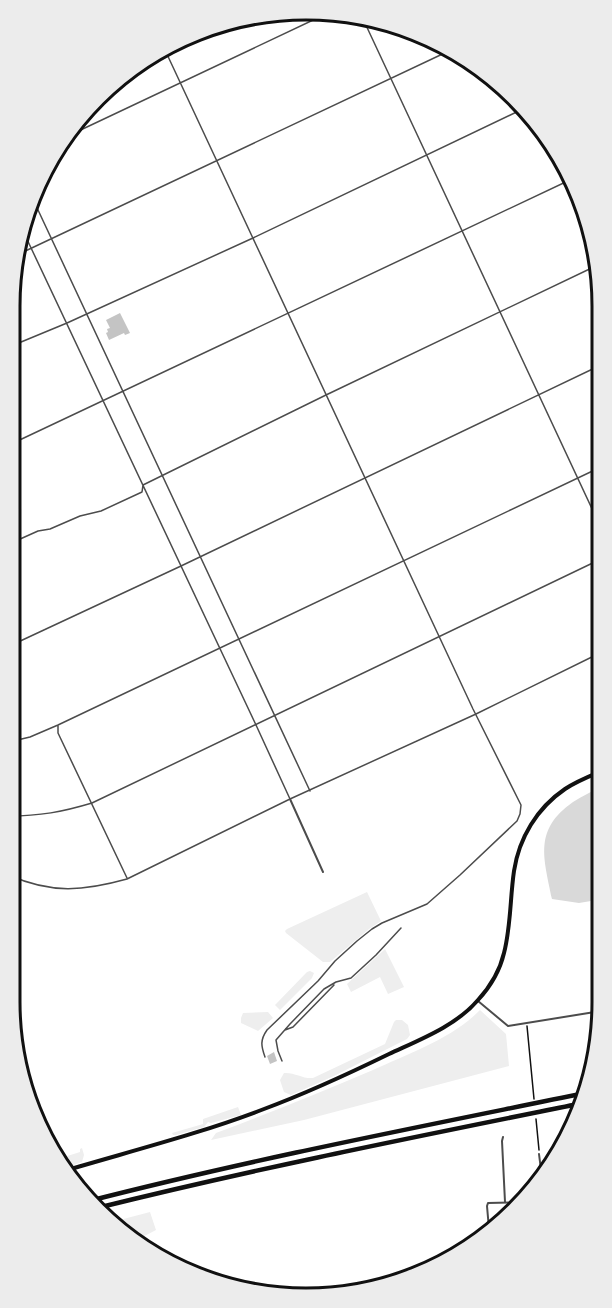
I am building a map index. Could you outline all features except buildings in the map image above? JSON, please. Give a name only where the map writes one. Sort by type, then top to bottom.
[{"type":"highway","points":[[98,1199],[208,1171],[576,1096]]},
{"type":"highway","points":[[104,1206],[298,1161],[573,1105]]},
{"type":"main road","points":[[73,1168],[217,1126],[284,1102],[361,1068],[458,1019],[478,1001],[494,978],[505,951],[516,862],[527,831],[554,797],[569,786],[592,776]]},
{"type":"street","points":[[290,799],[323,872]]},
{"type":"street","points":[[478,1001],[508,1026],[592,1013]]},
{"type":"street","points":[[503,1137],[505,1202]]},
{"type":"street","points":[[539,1154],[540,1166]]},
{"type":"street","points":[[488,1222],[488,1203],[512,1202]]},
{"type":"lane","points":[[81,130],[313,20]]},
{"type":"lane","points":[[366,26],[592,508]]},
{"type":"lane","points":[[25,251],[442,54]]},
{"type":"lane","points":[[168,55],[476,714],[521,805],[517,821],[427,903],[372,929],[335,961],[318,981],[267,1030],[261,1039],[265,1057]]},
{"type":"lane","points":[[20,342],[253,238],[517,112]]},
{"type":"lane","points":[[20,440],[565,183]]},
{"type":"lane","points":[[37,208],[310,791]]},
{"type":"lane","points":[[27,239],[290,799]]},
{"type":"lane","points":[[143,485],[590,269]]},
{"type":"lane","points":[[20,641],[592,369]]},
{"type":"lane","points":[[20,739],[58,725],[592,471]]},
{"type":"lane","points":[[20,539],[38,531],[50,530],[80,516],[101,511],[142,492],[143,485]]},
{"type":"lane","points":[[20,816],[61,812],[92,803],[592,564]]},
{"type":"lane","points":[[20,880],[28,883],[71,889],[100,886],[127,879],[290,799],[476,714],[592,657]]},
{"type":"lane","points":[[58,725],[58,733],[127,879]]},
{"type":"lane","points":[[282,1061],[276,1040],[283,1031],[324,989],[336,982],[351,978],[401,928]]},
{"type":"path","points":[[527,1024],[532,1078]]},
{"type":"shaded area","points":[[592,791],[592,901],[579,903],[552,899],[544,846],[552,823],[576,800]]},
{"type":"shaded area","points":[[367,892],[381,921],[330,962],[323,962],[285,931],[287,929]]},
{"type":"shaded area","points":[[385,949],[404,987],[388,994],[380,977],[351,992],[347,984]]},
{"type":"shaded area","points":[[310,971],[314,973],[312,978],[280,1010],[275,1005]]},
{"type":"shaded area","points":[[480,1010],[506,1034],[509,1066],[304,1120],[211,1140],[216,1133],[373,1070],[430,1044],[457,1029]]},
{"type":"shaded area","points":[[268,1012],[273,1018],[258,1031],[241,1023],[243,1013]]},
{"type":"shaded area","points":[[396,1020],[402,1020],[408,1025],[410,1035],[407,1039],[291,1095],[284,1092],[280,1080],[284,1073],[313,1078],[385,1044]]},
{"type":"shaded area","points":[[238,1107],[241,1115],[208,1122],[204,1127],[176,1135],[172,1133],[203,1124],[203,1119]]},
{"type":"shaded area","points":[[82,1148],[84,1155],[82,1162],[72,1166],[65,1157],[80,1152]]},
{"type":"shaded area","points":[[150,1212],[156,1230],[143,1237],[120,1220]]}]
